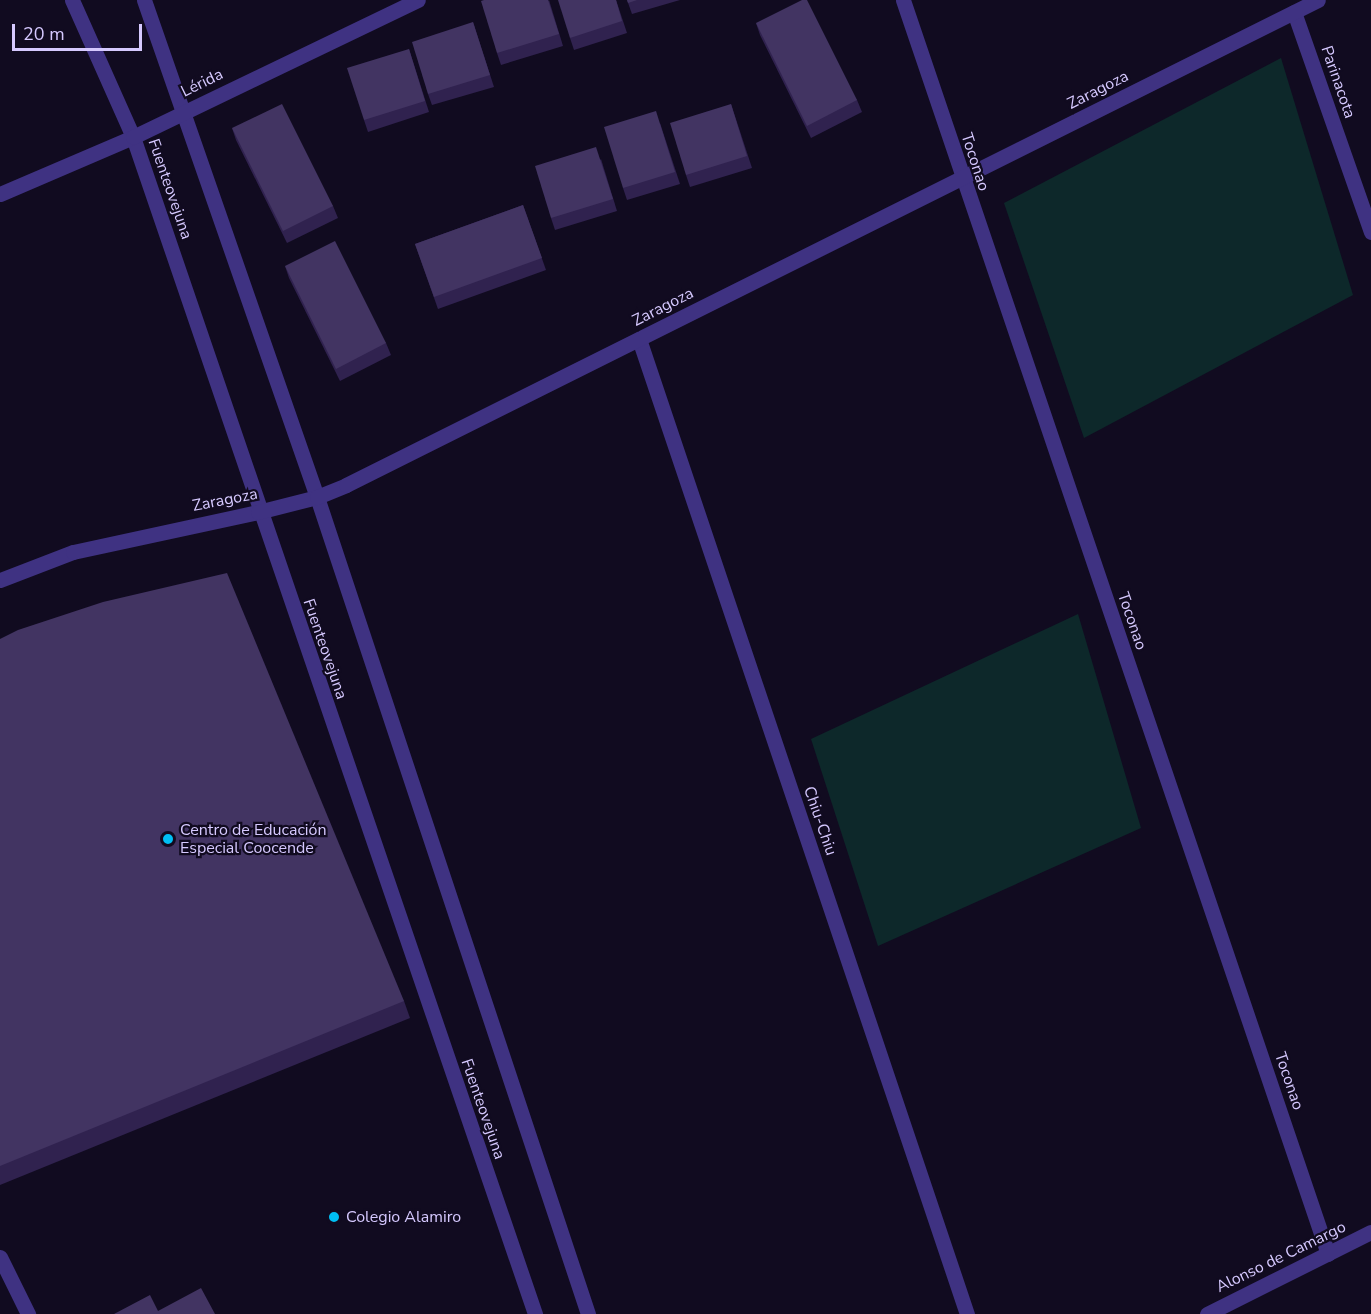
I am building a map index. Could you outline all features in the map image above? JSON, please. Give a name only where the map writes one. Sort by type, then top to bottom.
[{"type":"street","name":"Fuenteovejuna","points":[[72,0],[133,137],[258,512],[535,1314]]},
{"type":"street","points":[[144,0],[317,497],[588,1314]]},
{"type":"street","name":"Lérida","points":[[0,194],[133,137],[418,0]]},
{"type":"street","name":"Toconao","points":[[903,0],[961,178],[1328,1254]]},
{"type":"street","name":"Zaragoza","points":[[0,580],[73,552],[317,497],[1318,0]]},
{"type":"street","name":"Parinacota","points":[[1294,12],[1371,232]]},
{"type":"street","name":"Chiu-Chiu","points":[[639,339],[967,1314]]},
{"type":"street","name":"Alonso de Camargo","points":[[1207,1314],[1371,1232]]},
{"type":"street","points":[[0,1257],[28,1314]]},
{"type":"green space","points":[[1281,58],[1353,295],[1084,438],[1004,203]]},
{"type":"green space","points":[[1078,614],[1141,828],[878,946],[811,739]]},
{"type":"building","points":[[548,0],[559,34],[497,53],[481,1]]},
{"type":"building","points":[[558,0],[616,0],[622,21],[570,38]]},
{"type":"building","points":[[802,0],[807,0],[857,100],[807,126],[756,23]]},
{"type":"building","points":[[473,22],[490,75],[428,94],[412,42]]},
{"type":"building","points":[[409,49],[425,101],[364,120],[347,68]]},
{"type":"building","points":[[282,104],[333,206],[283,231],[232,128]]},
{"type":"building","points":[[731,104],[747,156],[686,175],[670,123]]},
{"type":"building","points":[[656,111],[675,172],[623,188],[604,127]]},
{"type":"building","points":[[596,147],[613,199],[551,218],[535,166]]},
{"type":"building","points":[[523,205],[542,258],[434,297],[415,244]]},
{"type":"building","points":[[335,241],[386,343],[336,369],[285,266]]},
{"type":"building","name":"Centro de Educación Especial Coocende","points":[[227,573],[404,1001],[0,1166],[0,639],[18,630],[103,602]]},
{"type":"building","points":[[201,1288],[215,1314],[114,1314],[150,1295],[158,1311]]},
{"type":"place","name":"Centro de Educación Especial Coocende","points":[[168,839]]},
{"type":"place","name":"Colegio Alamiro","points":[[334,1217]]}]
